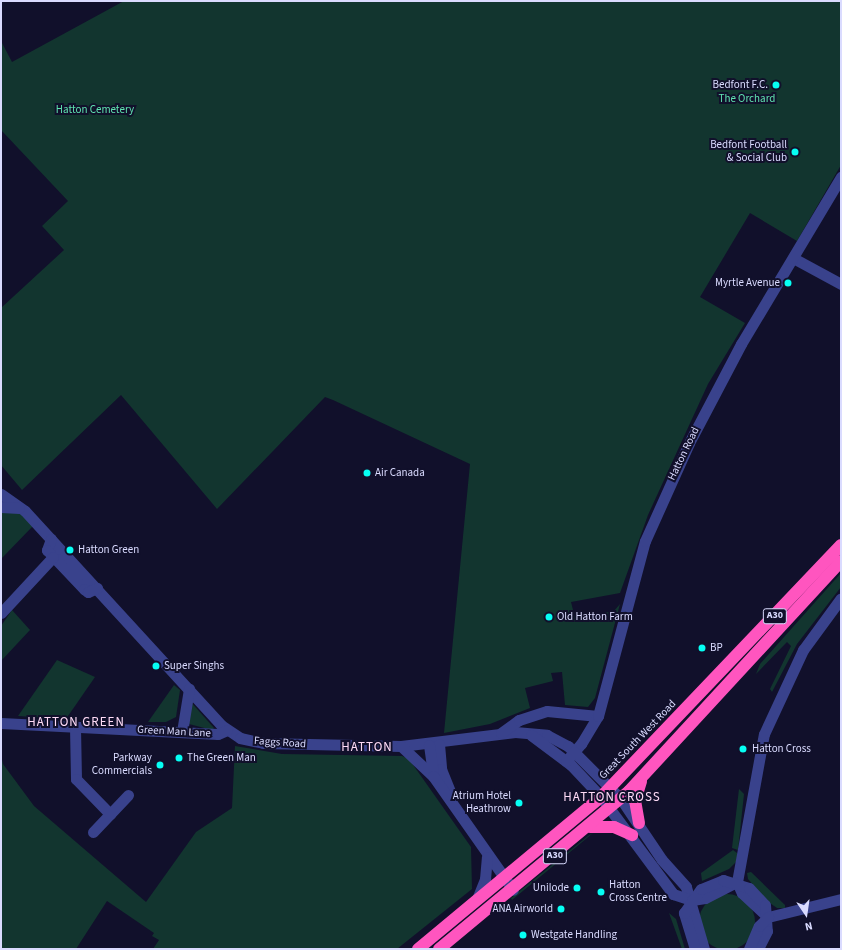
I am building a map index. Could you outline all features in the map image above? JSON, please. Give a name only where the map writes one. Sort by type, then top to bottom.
[{"type":"highway","name":"Great South West Road","points":[[418,949],[598,793],[610,787],[841,545]]},
{"type":"highway","name":"A30","points":[[438,949],[516,888],[590,827],[624,802],[644,777],[841,561]]},
{"type":"highway","points":[[639,824],[636,798],[644,777]]},
{"type":"highway","points":[[590,827],[614,827],[632,835]]},
{"type":"street","name":"Hatton Road","points":[[566,761],[574,752],[598,716],[639,565],[659,508],[712,398],[841,177]]},
{"type":"street","points":[[793,258],[841,284]]},
{"type":"street","name":"Faggs Road","points":[[1,494],[18,506],[51,539],[227,730],[263,744],[434,745],[501,733],[547,735],[574,752],[624,802],[692,900]]},
{"type":"street","points":[[1,500],[18,506]]},
{"type":"street","points":[[1,507],[18,506]]},
{"type":"street","points":[[51,539],[47,547],[53,557],[88,592],[97,588]]},
{"type":"street","points":[[1,613],[53,557]]},
{"type":"street","points":[[768,917],[742,894],[737,882],[764,734],[803,650],[841,598]]},
{"type":"street","points":[[182,732],[189,689]]},
{"type":"street","points":[[501,733],[519,720],[547,711],[598,716]]},
{"type":"street","name":"Green Man Lane","points":[[1,723],[218,734],[227,730]]},
{"type":"street","points":[[76,727],[76,779],[110,814]]},
{"type":"street","points":[[527,734],[566,761],[598,793],[632,835],[667,888],[692,900],[704,898],[737,882]]},
{"type":"street","points":[[433,776],[434,745]]},
{"type":"street","points":[[434,745],[446,784],[503,874]]},
{"type":"street","points":[[401,746],[433,776],[487,857],[516,888]]},
{"type":"street","points":[[93,832],[128,795]]},
{"type":"street","points":[[477,899],[485,879],[487,857]]},
{"type":"street","points":[[749,949],[759,926],[768,917],[841,899]]},
{"type":"street","points":[[692,900],[684,913],[695,949]]},
{"type":"street","points":[[692,900],[695,930],[704,949]]},
{"type":"street","points":[[758,949],[767,931],[768,917]]},
{"type":"green space","points":[[124,1],[841,1],[841,165],[797,241],[750,213],[700,297],[745,323],[708,384],[648,515],[620,593],[571,602],[575,618],[614,611],[620,604],[595,698],[588,707],[565,705],[562,672],[551,673],[553,681],[525,688],[530,708],[490,724],[444,733],[470,464],[333,400],[325,397],[217,509],[121,395],[22,490],[1,465],[1,308],[64,250],[42,226],[68,201],[1,130],[1,41],[12,62]]},
{"type":"green space","points":[[1,512],[21,513],[33,526],[1,559]]},
{"type":"green space","points":[[841,573],[841,587],[797,644],[772,692],[770,689],[791,646],[787,642],[756,674],[760,664]]},
{"type":"green space","points":[[12,610],[30,630],[1,661],[1,626]]},
{"type":"green space","points":[[57,660],[95,677],[66,719],[18,716]]},
{"type":"green space","points":[[174,685],[180,690],[176,717],[166,722],[148,722]]},
{"type":"green space","points":[[190,701],[214,728],[212,730],[189,724]]},
{"type":"green space","points":[[235,746],[282,754],[402,756],[409,759],[471,847],[472,889],[397,949],[153,949],[159,940],[152,936],[154,933],[107,901],[76,949],[1,949],[1,755],[3,764],[34,806],[146,902],[196,832],[232,808]]},
{"type":"green space","points":[[739,789],[744,794],[738,850],[732,848]]},
{"type":"green space","points":[[593,833],[512,900],[511,898]]},
{"type":"green space","points":[[733,850],[737,853],[737,861],[729,869],[702,881],[701,873]]},
{"type":"green space","points":[[751,872],[785,905],[785,908],[777,908],[767,901],[748,879],[747,873]]},
{"type":"green space","points":[[727,894],[738,896],[747,902],[753,911],[755,922],[753,933],[747,942],[738,948],[727,950],[716,948],[707,942],[701,933],[699,922],[701,911],[707,902],[716,896]]},
{"type":"green space","points":[[669,913],[676,919],[685,949],[682,949]]},
{"type":"place","name":"Bedfont F.C.","points":[[776,85]]},
{"type":"place","name":"Bedfont Football & Social Club","points":[[795,152]]},
{"type":"place","name":"Myrtle Avenue","points":[[788,283]]},
{"type":"place","name":"Air Canada","points":[[367,473]]},
{"type":"place","name":"Hatton Green","points":[[70,550]]},
{"type":"place","name":"Old Hatton Farm","points":[[549,617]]},
{"type":"place","name":"BP","points":[[702,648]]},
{"type":"place","name":"Super Singhs","points":[[156,666]]},
{"type":"place","name":"Hatton Cross","points":[[743,749]]},
{"type":"place","name":"The Green Man","points":[[179,758]]},
{"type":"place","name":"Parkway Commercials","points":[[160,765]]},
{"type":"place","name":"Atrium Hotel Heathrow","points":[[519,803]]},
{"type":"place","name":"Unilode","points":[[577,888]]},
{"type":"place","name":"Hatton Cross Centre","points":[[601,892]]},
{"type":"place","name":"ANA Airworld","points":[[561,909]]},
{"type":"place","name":"Westgate Handling","points":[[523,935]]},
{"type":"district","name":"HATTON GREEN","points":[[76,722]]},
{"type":"district","name":"HATTON","points":[[367,747]]},
{"type":"district","name":"HATTON CROSS","points":[[612,797]]},
{"type":"park label","name":"The Orchard","points":[[747,99]]},
{"type":"park label","name":"Hatton Cemetery","points":[[95,110]]}]
